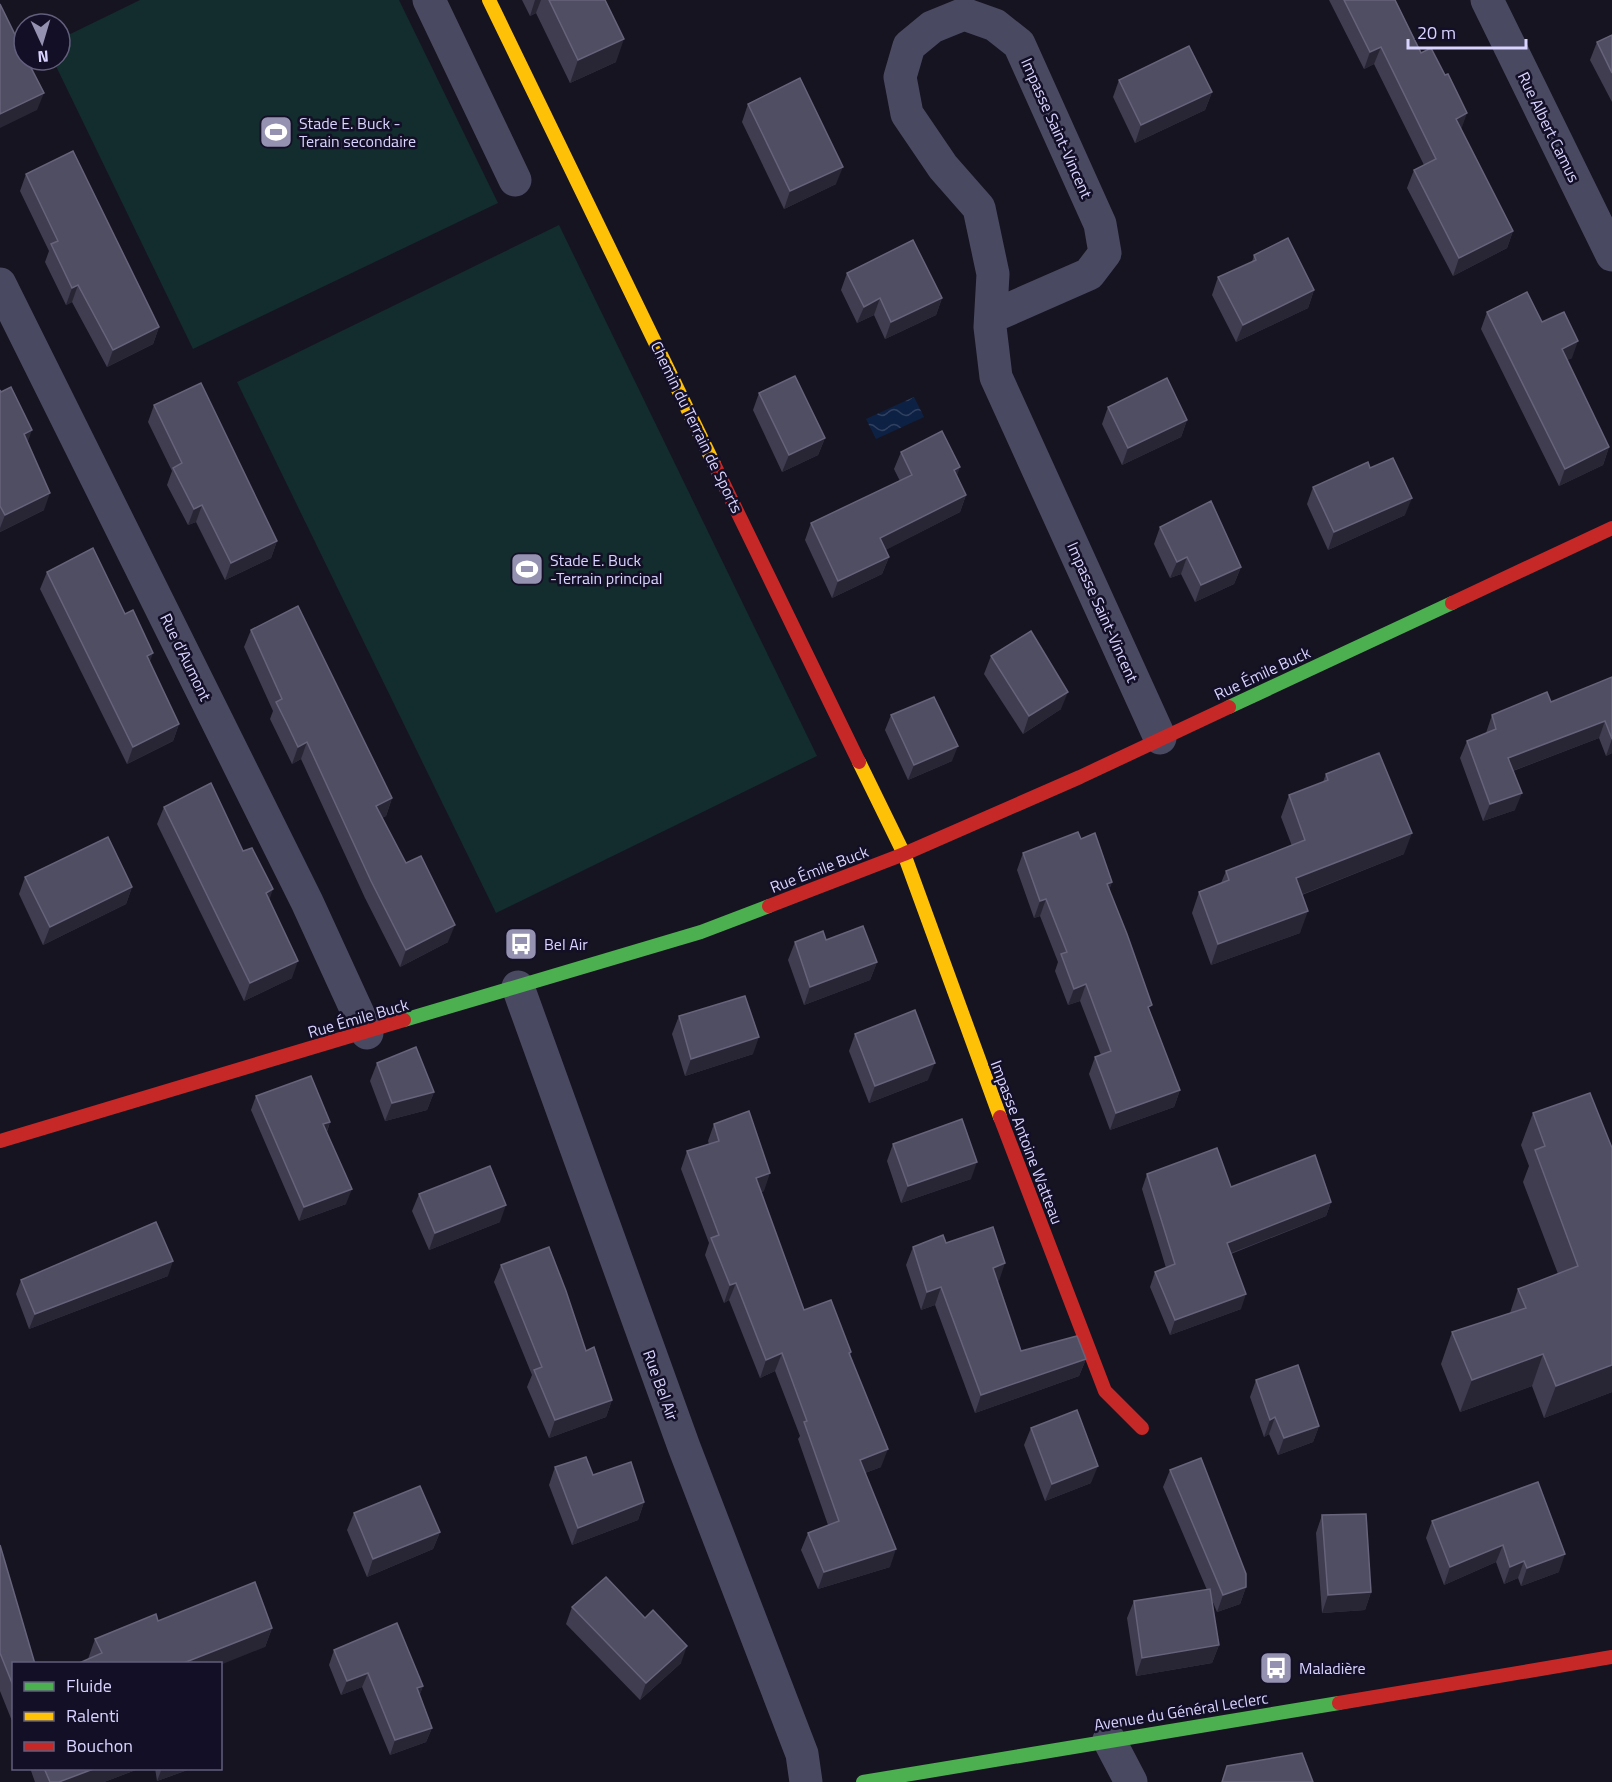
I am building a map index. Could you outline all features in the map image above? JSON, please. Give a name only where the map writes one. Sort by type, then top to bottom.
[{"type":"street","points":[[429,0],[515,180]]},
{"type":"street","name":"Chemin du Terrain de Sports","points":[[489,0],[904,854]]},
{"type":"street","name":"Rue Albert Camus","points":[[1487,0],[1612,255]]},
{"type":"street","name":"Impasse Saint-Vincent","points":[[991,317],[1089,274],[1105,253],[1100,224],[1019,44],[995,25],[964,14],[932,27],[909,46],[900,77],[906,114],[943,167],[979,208],[993,274],[990,327],[996,378],[1160,738]]},
{"type":"street","name":"Rue d'Aumont","points":[[0,284],[302,891],[367,1033]]},
{"type":"street","name":"Rue Émile Buck","points":[[0,1141],[701,932],[904,854],[1080,777],[1612,528]]},
{"type":"street","name":"Impasse Antoine Watteau","points":[[904,854],[967,1030],[1105,1391],[1142,1428]]},
{"type":"street","name":"Rue Bel Air","points":[[518,987],[684,1448],[802,1754],[807,1782]]},
{"type":"street","name":"Avenue du Général Leclerc","points":[[863,1782],[1612,1657]]},
{"type":"street","points":[[1109,1740],[1131,1782]]},
{"type":"green space","name":"Stade E. Buck - Terain secondaire","points":[[140,0],[399,0],[498,203],[193,349],[59,72],[72,72],[72,33]]},
{"type":"green space","name":"Stade E. Buck -Terrain principal","points":[[559,225],[817,756],[496,913],[237,382]]},
{"type":"water","points":[[914,397],[924,417],[876,439],[866,419]]},
{"type":"building","points":[[549,0],[605,0],[624,39],[578,60]]},
{"type":"building","points":[[1344,0],[1395,0],[1421,53],[1431,48],[1445,75],[1448,74],[1467,113],[1456,119],[1513,231],[1459,258],[1414,170],[1436,159],[1381,47],[1370,52]]},
{"type":"building","points":[[0,4],[12,28],[12,72],[33,72],[44,93],[0,114]]},
{"type":"building","points":[[1612,35],[1612,73],[1597,42]]},
{"type":"building","points":[[1189,46],[1212,92],[1141,125],[1119,80]]},
{"type":"building","points":[[800,78],[843,167],[790,191],[748,104]]},
{"type":"building","points":[[73,151],[159,327],[113,350],[78,285],[72,288],[51,244],[58,241],[26,174]]},
{"type":"building","points":[[1288,238],[1314,290],[1243,325],[1218,277],[1256,260],[1254,255]]},
{"type":"building","points":[[913,240],[942,298],[891,322],[880,298],[864,307],[847,273]]},
{"type":"building","points":[[1527,292],[1542,322],[1564,312],[1578,341],[1562,349],[1609,447],[1565,469],[1487,312]]},
{"type":"building","points":[[795,376],[825,438],[789,455],[759,393]]},
{"type":"building","points":[[1167,378],[1187,420],[1128,448],[1108,407]]},
{"type":"building","points":[[201,383],[277,541],[231,563],[202,505],[194,509],[173,468],[182,463],[154,405]]},
{"type":"building","points":[[11,387],[32,430],[24,434],[50,493],[5,515],[0,506],[0,390],[1,392]]},
{"type":"building","points":[[942,431],[960,467],[954,470],[966,495],[880,538],[889,557],[838,581],[811,523],[912,475],[901,452]]},
{"type":"building","points":[[1393,458],[1412,498],[1334,532],[1313,487],[1368,462],[1370,468]]},
{"type":"building","points":[[1211,501],[1241,567],[1201,585],[1187,557],[1177,562],[1160,527]]},
{"type":"building","points":[[93,548],[125,614],[133,610],[153,653],[147,656],[179,724],[133,747],[47,572]]},
{"type":"building","points":[[298,606],[392,798],[376,806],[406,863],[421,856],[455,925],[406,950],[371,881],[307,742],[298,747],[276,702],[282,699],[251,630]]},
{"type":"building","points":[[1031,631],[1068,692],[1029,716],[991,656]]},
{"type":"building","points":[[1612,677],[1612,739],[1605,721],[1508,758],[1522,793],[1490,804],[1467,741],[1496,729],[1492,715],[1547,692],[1551,702]]},
{"type":"building","points":[[934,697],[958,746],[914,765],[891,715]]},
{"type":"building","points":[[1379,753],[1412,833],[1296,878],[1308,911],[1218,944],[1199,892],[1229,880],[1226,871],[1305,840],[1289,795],[1328,780],[1326,774]]},
{"type":"building","points":[[211,783],[243,851],[252,848],[273,889],[266,893],[298,961],[250,983],[164,807]]},
{"type":"building","points":[[1078,832],[1081,839],[1095,833],[1112,882],[1107,884],[1152,1005],[1148,1007],[1180,1090],[1116,1113],[1095,1057],[1111,1051],[1086,984],[1074,989],[1061,954],[1067,952],[1046,899],[1040,901],[1023,853]]},
{"type":"building","points":[[108,837],[132,887],[50,927],[25,877]]},
{"type":"building","points":[[863,926],[877,962],[810,987],[795,942],[823,931],[826,940]]},
{"type":"building","points":[[745,996],[759,1037],[691,1059],[679,1016]]},
{"type":"building","points":[[915,1010],[935,1063],[875,1086],[855,1034]]},
{"type":"building","points":[[416,1047],[434,1092],[392,1103],[377,1063]]},
{"type":"building","points":[[311,1076],[330,1122],[323,1124],[352,1189],[304,1207],[256,1096]]},
{"type":"building","points":[[1590,1093],[1612,1148],[1612,1365],[1556,1386],[1543,1354],[1472,1380],[1452,1332],[1526,1308],[1518,1289],[1578,1266],[1535,1150],[1545,1146],[1533,1113]]},
{"type":"building","points":[[749,1111],[770,1173],[756,1178],[804,1310],[831,1300],[851,1352],[849,1353],[888,1449],[860,1460],[896,1549],[824,1572],[808,1533],[839,1521],[804,1422],[807,1421],[782,1353],[766,1360],[736,1283],[730,1285],[711,1238],[719,1235],[687,1151],[719,1141],[714,1124]]},
{"type":"building","points":[[962,1119],[977,1162],[908,1186],[893,1144]]},
{"type":"building","points":[[1217,1148],[1231,1187],[1315,1155],[1331,1202],[1227,1243],[1246,1294],[1175,1320],[1155,1272],[1175,1264],[1147,1174]]},
{"type":"building","points":[[490,1166],[506,1205],[435,1233],[419,1194]]},
{"type":"building","points":[[156,1222],[173,1261],[35,1314],[21,1280]]},
{"type":"building","points":[[993,1227],[1005,1263],[993,1268],[1021,1351],[1077,1336],[1086,1359],[981,1395],[941,1287],[927,1292],[913,1247],[943,1235],[946,1243]]},
{"type":"building","points":[[549,1247],[586,1351],[594,1347],[612,1400],[555,1420],[534,1370],[542,1367],[501,1265]]},
{"type":"building","points":[[1298,1365],[1319,1426],[1284,1438],[1275,1417],[1270,1420],[1256,1380]]},
{"type":"building","points":[[1077,1410],[1098,1466],[1052,1484],[1031,1428]]},
{"type":"building","points":[[586,1457],[593,1475],[631,1462],[644,1502],[578,1528],[555,1467]]},
{"type":"building","points":[[1201,1458],[1246,1574],[1246,1587],[1223,1595],[1170,1470]]},
{"type":"building","points":[[1538,1482],[1565,1554],[1527,1568],[1524,1561],[1510,1567],[1503,1545],[1450,1567],[1432,1521]]},
{"type":"building","points":[[420,1486],[440,1532],[373,1559],[354,1513]]},
{"type":"building","points":[[1366,1514],[1371,1592],[1328,1595],[1322,1515]]},
{"type":"building","points":[[0,1545],[34,1662],[12,1662],[12,1683],[0,1653]]},
{"type":"building","points":[[606,1577],[645,1618],[653,1610],[687,1646],[646,1683],[572,1607]]},
{"type":"building","points":[[255,1582],[272,1628],[186,1662],[82,1662],[102,1653],[95,1639],[156,1614],[158,1621]]},
{"type":"building","points":[[1210,1589],[1219,1645],[1142,1658],[1134,1601]]},
{"type":"building","points":[[397,1623],[423,1686],[417,1688],[432,1728],[395,1740],[368,1673],[347,1681],[334,1650]]},
{"type":"building","points":[[1302,1753],[1313,1782],[1222,1782],[1227,1766]]},
{"type":"building","points":[[45,1770],[91,1770],[59,1782],[50,1782]]},
{"type":"traffic: fast","points":[[1229,707],[1452,603]]},
{"type":"traffic: fast","points":[[404,1020],[701,932],[769,906]]},
{"type":"traffic: fast","points":[[863,1782],[1339,1703]]},
{"type":"traffic: slow","points":[[489,0],[714,464]]},
{"type":"traffic: slow","points":[[859,762],[904,854],[1000,1117]]},
{"type":"traffic: jam","points":[[714,464],[859,762]]},
{"type":"traffic: jam","points":[[1452,603],[1612,528]]},
{"type":"traffic: jam","points":[[769,906],[904,854],[1080,777],[1229,707]]},
{"type":"traffic: jam","points":[[0,1141],[404,1020]]},
{"type":"traffic: jam","points":[[1000,1117],[1105,1391],[1142,1428]]},
{"type":"traffic: jam","points":[[1339,1703],[1612,1657]]},
{"type":"place","name":"Stade E. Buck - Terain secondaire","points":[[276,132]]},
{"type":"place","name":"Stade E. Buck -Terrain principal","points":[[527,569]]},
{"type":"place","name":"Bel Air","points":[[521,944]]},
{"type":"place","name":"Maladière","points":[[1276,1668]]}]
